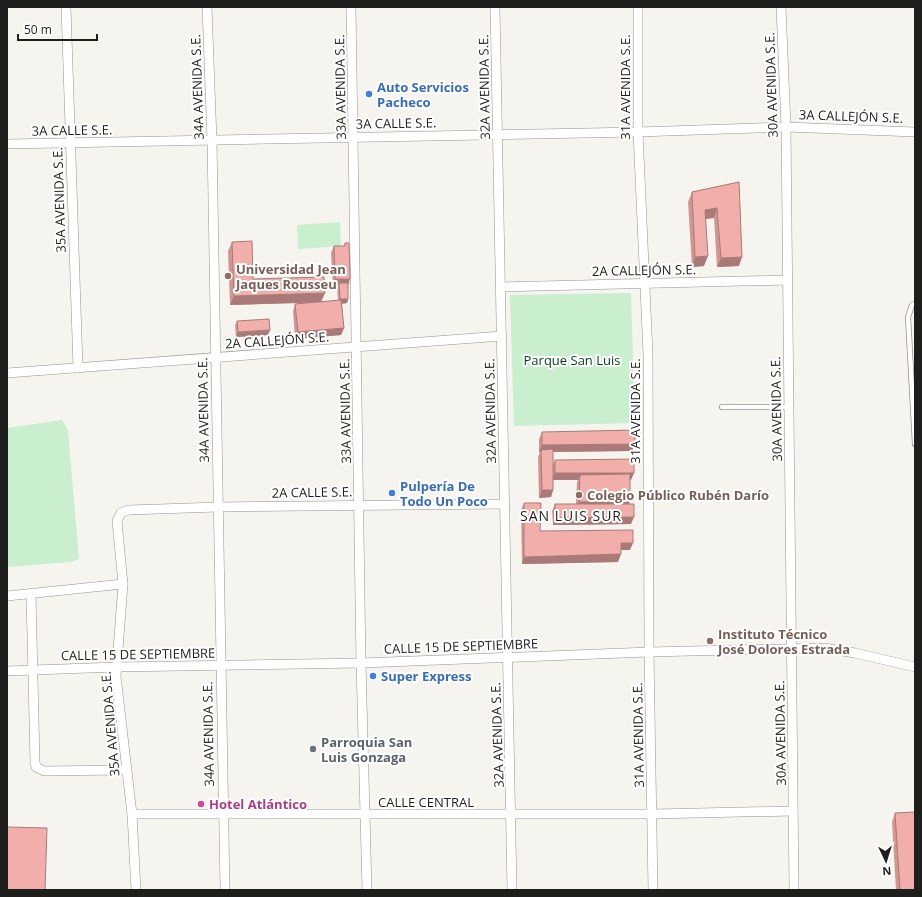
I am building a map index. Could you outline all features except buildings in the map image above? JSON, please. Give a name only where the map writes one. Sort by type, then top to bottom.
[{"type":"street","name":"35A AVENIDA S.E.","points":[[66,7],[78,368]]},
{"type":"street","name":"34A AVENIDA S.E.","points":[[207,7],[212,141],[224,890]]},
{"type":"street","name":"33A AVENIDA S.E.","points":[[351,7],[361,663],[367,890]]},
{"type":"street","name":"32A AVENIDA S.E.","points":[[495,7],[507,658],[512,814],[512,890]]},
{"type":"street","name":"31A AVENIDA S.E.","points":[[638,7],[638,132],[649,412],[649,652],[653,814],[653,890]]},
{"type":"street","name":"30A AVENIDA S.E.","points":[[781,7],[786,127],[794,890]]},
{"type":"street","name":"3A CALLE S.E.","points":[[7,144],[638,132],[786,127]]},
{"type":"street","name":"3A CALLEJÓN S.E.","points":[[786,127],[915,132]]},
{"type":"street","name":"2A CALLEJÓN S.E.","points":[[501,287],[644,282],[788,280]]},
{"type":"street","name":"2A CALLEJÓN S.E.","points":[[7,373],[502,336]]},
{"type":"street","name":"2A CALLE S.E.","points":[[121,513],[128,510],[218,507],[505,504]]},
{"type":"street","name":"35A AVENIDA S.E.","points":[[121,513],[116,521],[123,584],[116,676],[132,814],[136,890]]},
{"type":"street","points":[[7,596],[123,584]]},
{"type":"street","points":[[31,594],[36,767],[44,771],[126,770]]},
{"type":"street","name":"CALLE 15 DE SEPTIEMBRE","points":[[7,671],[117,667],[361,663],[649,652],[824,648],[855,652],[915,666]]},
{"type":"street","name":"CALLE CENTRAL","points":[[132,814],[653,814],[793,811]]},
{"type":"lane","points":[[915,304],[912,305],[908,317],[915,444]]},
{"type":"lane","points":[[722,407],[789,407]]},
{"type":"green space","points":[[340,222],[341,246],[298,249],[297,225]]},
{"type":"green space","name":"Parque San Luis","points":[[631,293],[635,423],[514,426],[510,295]]},
{"type":"green space","points":[[62,420],[68,430],[79,559],[71,562],[7,567],[7,428]]},
{"type":"place","name":"Auto Servicios Pacheco","points":[[369,94]]},
{"type":"place","name":"Universidad Jean Jaques Rousseu","points":[[228,276]]},
{"type":"place","name":"Pulpería De Todo Un Poco","points":[[392,493]]},
{"type":"place","name":"Colegio Público Rubén Darío","points":[[579,495]]},
{"type":"place","name":"Instituto Técnico José Dolores Estrada","points":[[710,641]]},
{"type":"place","name":"Super Express","points":[[373,676]]},
{"type":"place","name":"Parroquia San Luis Gonzaga","points":[[313,749]]},
{"type":"place","name":"Hotel Atlántico","points":[[201,804]]},
{"type":"district","name":"SAN LUIS SUR","points":[[571,515]]}]
